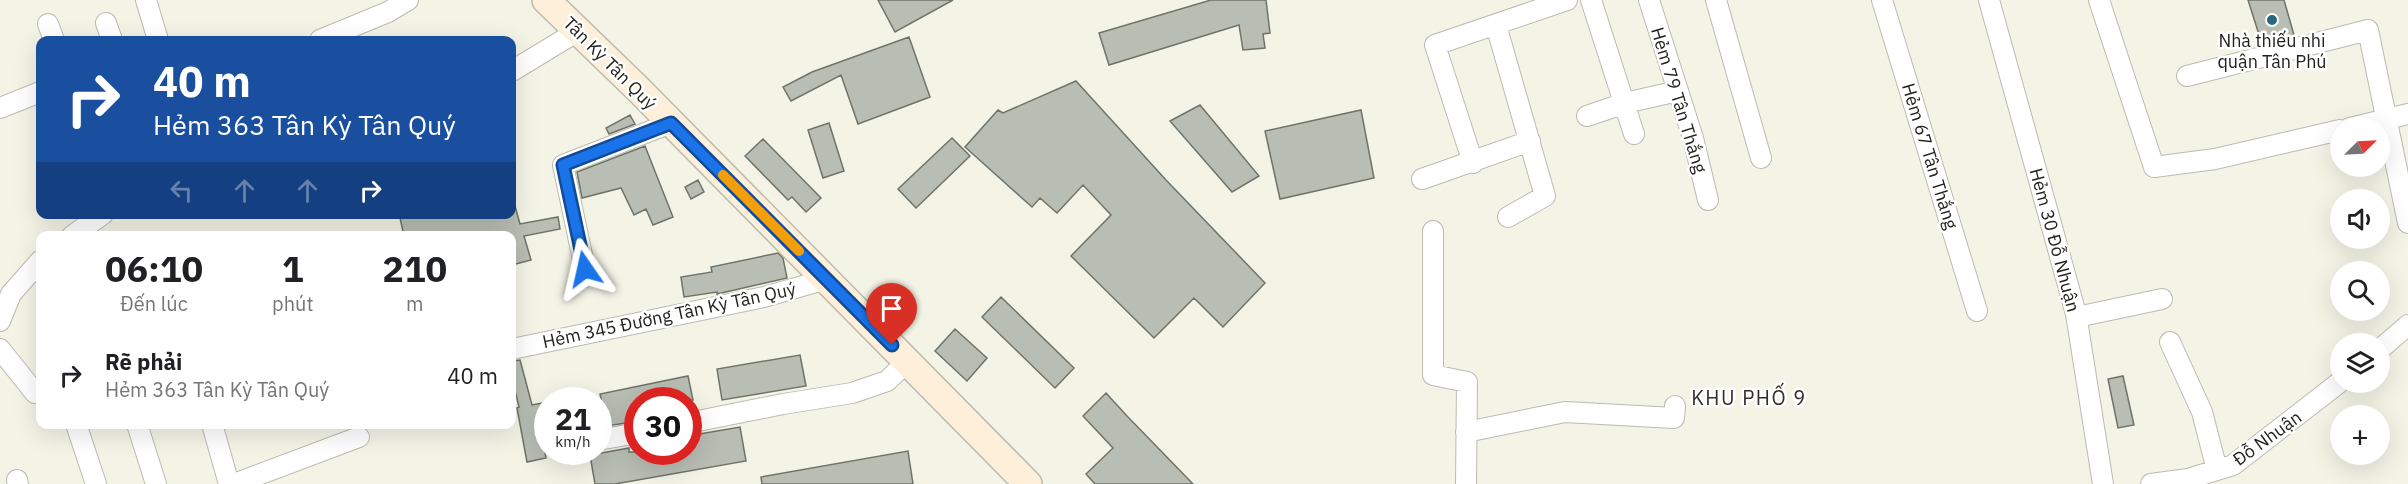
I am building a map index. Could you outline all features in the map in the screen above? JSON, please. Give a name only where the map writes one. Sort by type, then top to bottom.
[{"type":"main road","name":"Tân Kỳ Tân Quý","points":[[546,0],[1028,484]]},
{"type":"street","points":[[146,0],[157,36]]},
{"type":"street","points":[[330,36],[388,12],[408,0]]},
{"type":"street","points":[[1473,163],[1435,45],[1496,25],[1537,5],[1567,0]]},
{"type":"street","points":[[1591,0],[1634,134]]},
{"type":"street","name":"Hẻm 79 Tân Thắng","points":[[1649,0],[1693,138],[1708,200]]},
{"type":"street","points":[[1716,0],[1761,158]]},
{"type":"street","name":"Hẻm 67 Tân Thắng","points":[[1882,0],[1977,312]]},
{"type":"street","name":"Hẻm 30 Đỗ Nhuận","points":[[1989,0],[2077,317],[2103,484]]},
{"type":"street","points":[[2099,0],[2154,167],[2215,159],[2330,132]]},
{"type":"street","points":[[1496,25],[1545,196],[1508,217]]},
{"type":"street","points":[[2187,76],[2368,30],[2388,117]]},
{"type":"street","points":[[516,69],[578,31]]},
{"type":"street","points":[[1587,116],[1625,103],[1678,91]]},
{"type":"street","points":[[0,108],[36,94]]},
{"type":"street","points":[[2390,118],[2408,114]]},
{"type":"street","points":[[585,269],[563,165],[671,123]]},
{"type":"street","points":[[2390,129],[2408,223]]},
{"type":"street","points":[[1422,179],[1473,163],[1530,141]]},
{"type":"street","points":[[79,231],[96,219]]},
{"type":"street","points":[[1433,231],[1432,375],[1467,382],[1466,484]]},
{"type":"street","points":[[0,321],[11,294],[36,266]]},
{"type":"street","name":"Hẻm 345 Đường Tân Kỳ Tân Quý","points":[[516,348],[753,300],[826,279]]},
{"type":"street","points":[[2077,317],[2162,299]]},
{"type":"street","points":[[2390,341],[2408,326]]},
{"type":"street","points":[[2170,342],[2202,412],[2214,475]]},
{"type":"street","points":[[0,349],[35,393]]},
{"type":"street","points":[[702,420],[852,393],[887,381],[908,361]]},
{"type":"street","name":"Đỗ Nhuận","points":[[2151,484],[2214,475],[2233,465],[2330,390]]},
{"type":"street","points":[[1466,432],[1565,412],[1674,418],[1676,406]]},
{"type":"street","points":[[78,429],[96,484]]},
{"type":"street","points":[[139,429],[156,484]]},
{"type":"street","points":[[213,429],[229,484]]},
{"type":"street","points":[[234,484],[359,437]]},
{"type":"building","points":[[878,0],[953,0],[895,32]]},
{"type":"building","points":[[1211,0],[1266,0],[1270,33],[1263,34],[1265,48],[1243,50],[1239,25],[1109,65],[1099,33]]},
{"type":"building","name":"Nhà thiếu nhi quận Tân Phú","points":[[2248,0],[2284,0],[2294,35],[2262,44]]},
{"type":"building","points":[[909,37],[930,97],[858,124],[841,75],[791,101],[783,87],[812,72]]},
{"type":"building","points":[[1076,81],[1166,180],[1265,283],[1223,327],[1194,298],[1154,338],[1071,256],[1111,215],[1083,185],[1057,213],[1040,198],[1032,207],[965,147],[998,110],[1003,113]]},
{"type":"building","points":[[1200,105],[1259,176],[1232,192],[1170,121]]},
{"type":"building","points":[[1361,110],[1374,178],[1280,199],[1265,131]]},
{"type":"building","points":[[630,115],[635,124],[609,134],[606,128]]},
{"type":"building","points":[[829,123],[844,171],[823,178],[808,130]]},
{"type":"building","points":[[952,138],[970,156],[916,208],[898,189]]},
{"type":"building","points":[[763,139],[821,198],[806,212],[792,197],[788,200],[745,156]]},
{"type":"building","points":[[645,146],[673,217],[653,225],[646,209],[634,215],[621,188],[582,198],[577,172]]},
{"type":"building","points":[[698,180],[704,192],[691,199],[685,187]]},
{"type":"building","points":[[516,210],[520,224],[558,217],[560,229],[524,236],[531,260],[516,264],[516,231],[403,231],[400,219],[516,219]]},
{"type":"building","points":[[778,253],[783,258],[787,278],[717,294],[717,292],[684,297],[681,277],[712,272],[711,267]]},
{"type":"building","points":[[1001,297],[1074,368],[1055,388],[982,317]]},
{"type":"building","points":[[955,329],[987,358],[967,381],[935,351]]},
{"type":"building","points":[[800,355],[806,386],[722,400],[717,369]]},
{"type":"building","points":[[516,360],[520,360],[532,405],[534,405],[534,461],[527,462],[516,395]]},
{"type":"building","points":[[688,376],[690,387],[634,387]]},
{"type":"building","points":[[2123,376],[2134,425],[2118,428],[2108,379]]},
{"type":"building","points":[[624,389],[624,423],[612,425],[612,392]]},
{"type":"building","points":[[1106,393],[1193,484],[1095,484],[1086,474],[1113,448],[1083,416]]},
{"type":"building","points":[[740,427],[746,461],[615,484],[595,484],[592,465],[612,465],[612,451],[624,449],[624,465],[702,465],[702,434]]},
{"type":"building","points":[[908,451],[913,484],[762,484],[761,477]]},
{"type":"slow traffic","points":[[723,175],[799,251]]},
{"type":"place","name":"Nhà thiếu nhi quận Tân Phú","points":[[2272,20]]},
{"type":"district","name":"KHU PHỐ 9","points":[[1749,397]]},
{"type":"route","points":[[585,269],[563,165],[671,123],[892,345]]}]
